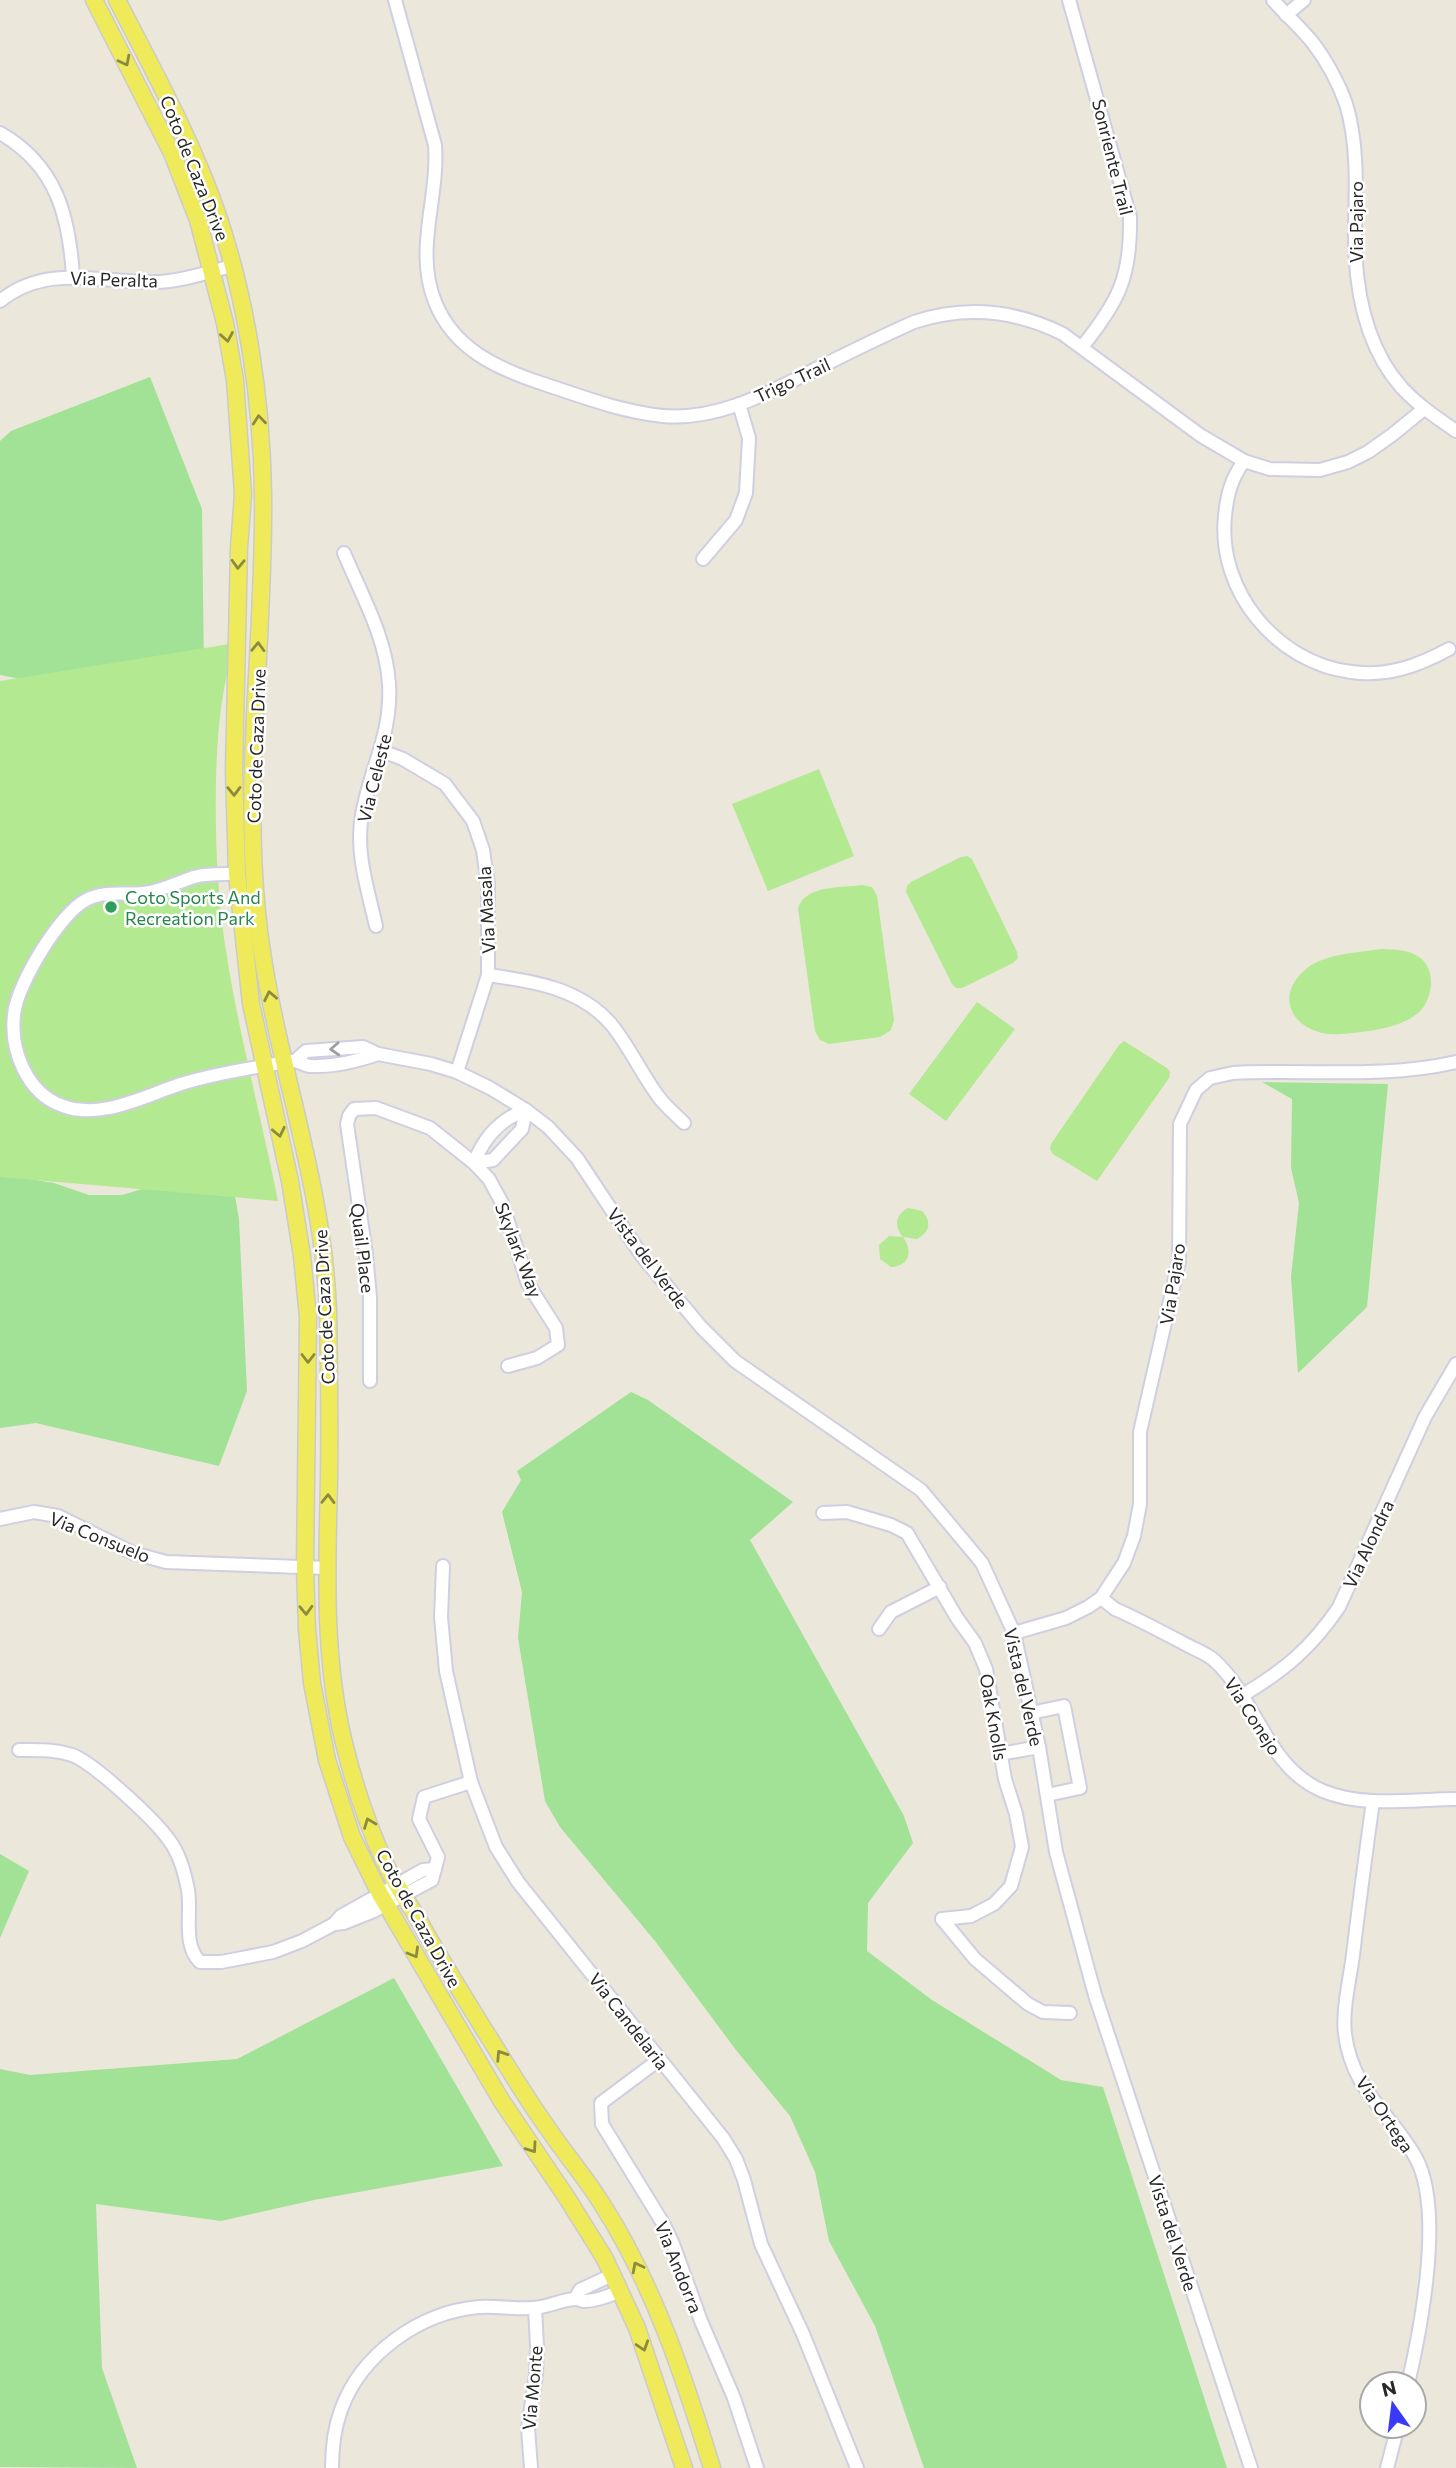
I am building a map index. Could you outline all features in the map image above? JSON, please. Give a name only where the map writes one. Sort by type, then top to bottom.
[{"type":"main road","name":"Coto de Caza Drive","points":[[94,0],[172,153],[198,220],[212,271],[235,380],[243,494],[239,548],[234,770],[237,874],[251,1004],[292,1193],[302,1256],[308,1317],[305,1567],[307,1629],[312,1683],[327,1760],[352,1837],[384,1900],[501,2100],[589,2232],[612,2275],[637,2328],[684,2468]]},
{"type":"main road","name":"Coto de Caza Drive","points":[[117,0],[188,141],[217,214],[245,318],[260,422],[263,491],[254,788],[255,885],[267,979],[290,1062],[325,1263],[330,1407],[327,1568],[329,1655],[342,1735],[359,1796],[382,1857],[460,1992],[546,2126],[601,2201],[623,2239],[665,2327],[712,2468]]},
{"type":"street","name":"Trigo Trail","points":[[395,0],[435,145],[437,166],[425,257],[428,278],[439,310],[454,334],[486,361],[512,374],[632,411],[701,415],[739,404],[914,322],[936,315],[967,311],[1018,316],[1041,323],[1083,347],[1200,435],[1244,461],[1270,469],[1333,467],[1348,462],[1368,452],[1424,409]]},
{"type":"street","name":"Sonriente Trail","points":[[1069,0],[1130,217],[1131,247],[1118,297],[1083,347]]},
{"type":"street","name":"Via Pajaro","points":[[1273,0],[1313,43],[1332,73],[1346,104],[1354,147],[1356,272],[1362,306],[1372,337],[1401,387],[1424,409],[1456,431]]},
{"type":"street","points":[[1286,15],[1304,0]]},
{"type":"street","points":[[0,133],[19,145],[51,180],[69,232],[73,276]]},
{"type":"street","name":"Via Peralta","points":[[0,301],[30,285],[73,276],[157,282],[232,266]]},
{"type":"street","points":[[703,559],[736,520],[746,493],[749,438],[739,404]]},
{"type":"street","points":[[1244,461],[1229,488],[1224,524],[1227,560],[1240,592],[1259,621],[1286,646],[1319,664],[1352,673],[1387,673],[1404,669],[1449,649]]},
{"type":"street","name":"Via Celeste","points":[[344,553],[376,624],[389,685],[388,722],[382,751],[361,817],[360,844],[376,926]]},
{"type":"street","name":"Via Masala","points":[[382,751],[403,759],[445,784],[473,821],[483,850],[488,885],[488,975],[457,1072]]},
{"type":"street","name":"Vista del Verde","points":[[237,874],[196,876],[144,893],[119,893],[86,900],[63,921],[44,944],[13,1012],[14,1042],[25,1074],[43,1096],[62,1106],[82,1111],[114,1107],[182,1084],[265,1066],[290,1062],[309,1066],[362,1060],[378,1054],[431,1064],[490,1087],[548,1127],[577,1158],[642,1256],[701,1327],[735,1361],[921,1490],[982,1563],[1014,1633],[1039,1748],[1056,1852],[1095,1995],[1251,2468]]},
{"type":"street","points":[[488,975],[556,988],[581,999],[610,1023],[659,1099],[684,1123]]},
{"type":"street","name":"Via Pajaro","points":[[1014,1633],[1066,1618],[1101,1598],[1124,1563],[1134,1536],[1140,1504],[1140,1432],[1179,1261],[1180,1124],[1196,1090],[1210,1078],[1233,1073],[1376,1073],[1423,1070],[1456,1062]]},
{"type":"street","name":"Skylark Way","points":[[349,1116],[354,1109],[376,1108],[430,1128],[455,1145],[489,1179],[502,1203],[528,1284],[556,1328],[558,1345],[537,1358],[508,1366]]},
{"type":"street","points":[[526,1110],[522,1129],[493,1160],[474,1163],[481,1144],[508,1116],[526,1110]]},
{"type":"street","name":"Quail Place","points":[[349,1116],[348,1141],[370,1297],[370,1381]]},
{"type":"street","name":"Via Alondra","points":[[1243,1695],[1289,1665],[1323,1632],[1339,1607],[1425,1418],[1456,1364]]},
{"type":"street","name":"Via Consuelo","points":[[0,1519],[34,1512],[58,1516],[133,1553],[166,1562],[327,1568]]},
{"type":"street","name":"Oak Knolls","points":[[822,1513],[846,1512],[891,1525],[907,1533],[957,1618],[975,1643],[986,1668],[1000,1754],[1022,1847],[1012,1886],[994,1904],[971,1916],[942,1919],[975,1959],[1028,2004],[1044,2012],[1070,2013]]},
{"type":"street","name":"Via Candelaria","points":[[443,1566],[441,1617],[446,1671],[471,1782],[496,1847],[518,1882],[723,2138],[736,2159],[761,2244],[803,2334],[857,2468]]},
{"type":"street","points":[[879,1629],[891,1612],[940,1587]]},
{"type":"street","name":"Via Conejo","points":[[1101,1598],[1115,1609],[1214,1659],[1243,1695],[1282,1761],[1301,1780],[1335,1795],[1373,1801],[1456,1799]]},
{"type":"street","points":[[1031,1713],[1064,1706],[1080,1788],[1047,1795]]},
{"type":"street","points":[[1000,1754],[1039,1748]]},
{"type":"street","points":[[19,1750],[48,1749],[75,1756],[100,1773],[171,1841],[188,1890],[190,1948],[200,1962],[221,1962],[273,1952],[302,1941],[334,1924],[341,1916],[432,1880],[438,1857],[419,1819],[424,1797],[471,1782]]},
{"type":"street","name":"Via Ortega","points":[[1373,1801],[1348,1990],[1345,2034],[1360,2084],[1416,2158],[1425,2181],[1427,2269],[1411,2370]]},
{"type":"street","name":"Via Andorra","points":[[660,2060],[601,2103],[602,2124],[673,2244],[701,2321],[734,2398],[757,2468]]},
{"type":"street","points":[[575,2299],[580,2290],[612,2275]]},
{"type":"street","points":[[331,2468],[334,2433],[350,2390],[369,2364],[393,2341],[419,2324],[445,2314],[477,2307],[534,2308],[575,2299],[585,2301],[620,2291]]},
{"type":"street","name":"Via Monte","points":[[531,2468],[528,2428],[537,2346],[534,2308]]},
{"type":"street","points":[[1387,2468],[1394,2440]]},
{"type":"green space","points":[[150,377],[202,509],[205,758],[157,706],[0,675],[0,441],[11,431]]},
{"type":"green space","name":"Coto Sports And Recreation Park","points":[[236,643],[223,693],[217,746],[218,883],[230,977],[278,1201],[0,1177],[0,681]]},
{"type":"green space","points":[[819,769],[854,856],[768,891],[732,804]]},
{"type":"green space","points":[[967,856],[972,859],[1018,958],[962,988],[956,988],[906,892],[911,882]]},
{"type":"green space","points":[[862,885],[872,887],[877,896],[894,1020],[891,1030],[880,1037],[829,1044],[820,1040],[815,1031],[798,908],[808,895],[816,891]]},
{"type":"green space","points":[[1382,949],[1410,953],[1425,962],[1429,969],[1430,993],[1418,1013],[1392,1026],[1341,1034],[1326,1034],[1313,1030],[1294,1015],[1290,993],[1295,981],[1306,969],[1332,957]]},
{"type":"green space","points":[[977,1002],[1015,1029],[946,1121],[909,1094]]},
{"type":"green space","points":[[1124,1041],[1167,1068],[1170,1072],[1169,1078],[1097,1181],[1053,1154],[1050,1149]]},
{"type":"green space","points":[[1262,1082],[1388,1084],[1367,1307],[1298,1373],[1291,1277],[1299,1203],[1291,1168],[1292,1099]]},
{"type":"green space","points":[[230,1167],[239,1219],[247,1391],[219,1466],[36,1423],[0,1428],[0,1177],[54,1183],[89,1195],[122,1195],[191,1174]]},
{"type":"green space","points":[[908,1208],[922,1211],[928,1223],[925,1233],[917,1239],[903,1237],[897,1225],[900,1214]]},
{"type":"green space","points":[[889,1236],[903,1237],[908,1247],[908,1257],[902,1264],[891,1267],[880,1259],[879,1245]]},
{"type":"green space","points":[[631,1392],[648,1400],[793,1502],[750,1540],[904,1816],[913,1843],[868,1903],[867,1951],[932,2000],[1061,2080],[1103,2087],[1227,2468],[924,2468],[875,2326],[829,2241],[815,2172],[790,2116],[736,2050],[655,1941],[560,1827],[545,1801],[518,1638],[522,1592],[502,1512],[521,1480],[517,1471]]},
{"type":"green space","points":[[0,1854],[29,1871],[0,1938]]},
{"type":"green space","points":[[394,1978],[503,2166],[314,2200],[221,2221],[96,2204],[102,2368],[137,2468],[0,2467],[0,2069],[30,2075],[237,2059]]},
{"type":"place","name":"Coto Sports And Recreation Park","points":[[111,907]]}]
